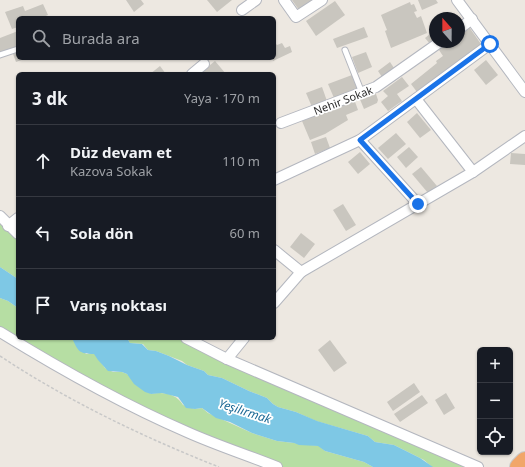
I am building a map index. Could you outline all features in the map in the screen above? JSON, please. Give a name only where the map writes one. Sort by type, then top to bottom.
[{"type":"highway","points":[[519,467],[525,461]]},
{"type":"street","points":[[242,10],[256,0]]},
{"type":"street","points":[[284,0],[296,18],[322,0]]},
{"type":"street","points":[[458,0],[525,92]]},
{"type":"street","points":[[465,24],[472,19]]},
{"type":"street","points":[[276,179],[360,140],[490,44]]},
{"type":"street","name":"Nehir Sokak","points":[[280,123],[376,87],[431,48]]},
{"type":"street","points":[[194,72],[204,64]]},
{"type":"street","points":[[416,99],[473,172]]},
{"type":"street","points":[[276,301],[301,272],[473,172],[525,136]]},
{"type":"street","points":[[360,140],[418,204]]},
{"type":"street","points":[[0,216],[8,226],[16,232]]},
{"type":"street","points":[[8,226],[16,220]]},
{"type":"street","points":[[276,252],[301,272]]},
{"type":"street","points":[[0,332],[51,363],[145,413],[188,433],[277,467]]},
{"type":"street","points":[[190,340],[227,359],[478,467]]},
{"type":"street","points":[[227,359],[242,340]]},
{"type":"lane","points":[[0,55],[16,50]]},
{"type":"lane","points":[[345,50],[362,93]]},
{"type":"path","points":[[0,356],[86,407],[185,454],[219,467]]},
{"type":"green space","points":[[0,216],[16,232],[16,278],[0,267]]},
{"type":"green space","points":[[0,298],[16,307],[16,340],[73,340],[86,354],[94,353],[105,368],[113,372],[122,372],[127,374],[151,394],[169,394],[177,398],[183,405],[195,409],[202,408],[208,413],[252,433],[277,441],[319,446],[325,451],[364,462],[373,467],[277,467],[188,433],[0,332]]},
{"type":"green space","points":[[128,340],[191,340],[478,467],[432,467],[424,460],[394,445],[375,442],[368,436],[316,421],[296,412],[278,407],[267,398],[222,378],[208,375],[204,371],[187,365],[182,361],[156,351],[148,350],[143,344],[130,343]]},
{"type":"water","points":[[0,267],[16,278],[16,307],[0,298]]},
{"type":"water","name":"Yeşilırmak","points":[[73,340],[128,340],[130,343],[142,344],[148,350],[156,351],[169,356],[204,371],[208,375],[222,378],[267,398],[278,407],[296,412],[317,421],[368,436],[375,442],[394,445],[420,458],[433,467],[373,467],[364,462],[325,451],[318,446],[299,445],[277,441],[252,433],[230,422],[216,418],[202,408],[186,408],[178,397],[162,393],[151,394],[145,392],[134,384],[127,374],[108,371],[94,354],[82,352]]},
{"type":"building","points":[[126,0],[141,0],[144,4],[134,12]]},
{"type":"building","points":[[207,0],[232,0],[217,12]]},
{"type":"building","points":[[292,0],[313,0],[299,10]]},
{"type":"building","points":[[418,0],[436,0],[438,3],[422,10]]},
{"type":"building","points":[[335,1],[345,15],[316,36],[306,21]]},
{"type":"building","points":[[410,2],[411,5],[414,4],[417,11],[414,12],[417,18],[421,16],[427,33],[391,48],[385,31],[387,30],[381,15]]},
{"type":"building","points":[[43,4],[48,15],[16,16],[16,28],[12,29],[5,12],[23,6],[25,11]]},
{"type":"building","points":[[364,27],[368,37],[337,48],[333,39]]},
{"type":"building","points":[[469,27],[481,44],[417,92],[411,84],[437,63],[436,61],[443,56],[439,50],[442,48],[465,48],[465,30]]},
{"type":"building","points":[[16,32],[16,47],[0,52],[0,38]]},
{"type":"building","points":[[429,35],[429,43],[425,38]]},
{"type":"building","points":[[282,43],[285,48],[290,46],[292,52],[276,60],[276,44]]},
{"type":"building","points":[[366,52],[372,67],[358,73],[352,57]]},
{"type":"building","points":[[16,53],[16,60],[22,60],[16,62],[13,54]]},
{"type":"building","points":[[486,60],[498,75],[486,85],[474,70]]},
{"type":"building","points":[[215,61],[224,72],[201,72]]},
{"type":"building","points":[[390,62],[394,68],[382,77],[378,71]]},
{"type":"building","points":[[160,66],[164,72],[152,72]]},
{"type":"building","points":[[352,75],[358,89],[334,98],[328,84]]},
{"type":"building","points":[[402,77],[409,86],[397,94],[402,101],[388,111],[381,102],[388,96],[383,91]]},
{"type":"building","points":[[322,87],[327,101],[312,107],[306,93]]},
{"type":"building","points":[[375,91],[378,100],[377,103],[364,109],[359,97]]},
{"type":"building","points":[[354,99],[358,110],[346,115],[348,120],[325,134],[310,140],[302,121]]},
{"type":"building","points":[[417,113],[431,130],[420,138],[407,122]]},
{"type":"building","points":[[396,133],[406,144],[388,159],[378,148]]},
{"type":"building","points":[[326,137],[330,148],[315,154],[311,142]]},
{"type":"building","points":[[409,147],[418,157],[406,168],[397,157]]},
{"type":"building","points":[[360,152],[370,164],[358,174],[348,162]]},
{"type":"building","points":[[511,153],[525,154],[525,165],[510,164]]},
{"type":"building","points":[[421,167],[437,186],[428,193],[412,174]]},
{"type":"building","points":[[343,204],[356,225],[346,231],[333,210]]},
{"type":"building","points":[[301,233],[315,244],[304,258],[290,247]]},
{"type":"building","points":[[330,340],[347,363],[334,372],[318,350]]},
{"type":"building","points":[[414,383],[420,392],[393,411],[387,402]]},
{"type":"building","points":[[446,393],[455,408],[444,415],[435,400]]},
{"type":"building","points":[[422,395],[428,403],[400,422],[394,414]]},
{"type":"route","points":[[418,204],[360,140],[490,44]]}]
